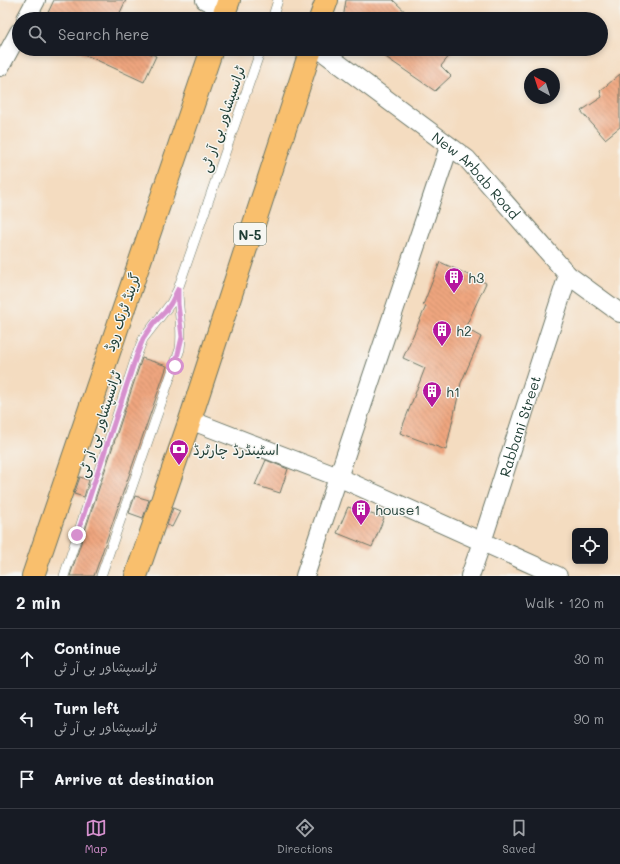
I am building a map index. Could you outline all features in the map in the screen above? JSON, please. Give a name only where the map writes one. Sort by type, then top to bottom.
[{"type":"highway","points":[[322,12],[326,0]]},
{"type":"highway","name":"گرینڈ ٹرنک روڈ","points":[[33,576],[210,56]]},
{"type":"highway","name":"N-5","points":[[136,576],[190,420],[309,56]]},
{"type":"street","points":[[30,12],[36,0]]},
{"type":"street","points":[[204,0],[226,10]]},
{"type":"street","points":[[0,68],[12,45]]},
{"type":"street","name":"New Arbab Road","points":[[328,56],[467,159],[568,275],[620,313]]},
{"type":"street","points":[[305,576],[449,147]]},
{"type":"street","name":"Rabbani Street","points":[[470,576],[568,275]]},
{"type":"street","points":[[190,420],[338,477],[558,576]]},
{"type":"lane","points":[[274,12],[278,0]]},
{"type":"lane","name":"ٹرانسپشاور بی آر ٹی","points":[[64,576],[140,345],[154,323],[171,303],[178,289],[259,56]]},
{"type":"lane","name":"ٹرانسپشاور بی آر ٹی","points":[[102,576],[180,349],[182,337],[178,304],[178,289]]},
{"type":"building","points":[[54,0],[126,0],[120,12],[48,12]]},
{"type":"building","points":[[346,0],[393,0],[406,12],[344,12]]},
{"type":"building","points":[[88,56],[156,56],[144,82]]},
{"type":"building","points":[[384,56],[449,56],[441,66],[451,76],[435,91]]},
{"type":"building","points":[[620,74],[620,127],[605,139],[581,111],[602,97],[600,91]]},
{"type":"building","points":[[440,262],[486,283],[465,328],[481,337],[461,383],[446,450],[400,433],[425,368],[403,358],[426,306],[423,305]]},
{"type":"building","points":[[142,358],[167,366],[94,576],[70,576]]},
{"type":"building","points":[[266,460],[288,469],[280,493],[255,485]]},
{"type":"building","points":[[80,477],[89,480],[84,497],[74,494]]},
{"type":"building","points":[[135,496],[149,500],[143,518],[129,513]]},
{"type":"building","name":"house1","points":[[348,507],[384,518],[372,547],[337,533]]},
{"type":"building","points":[[173,508],[180,511],[172,527],[167,525]]},
{"type":"place","name":"h3","points":[[454,294]]},
{"type":"place","name":"h2","points":[[442,347]]},
{"type":"place","name":"h1","points":[[432,408]]},
{"type":"place","name":"اسٹینڈرڈ چارٹرڈ","points":[[179,466]]},
{"type":"place","name":"house1","points":[[361,526]]},
{"type":"route","points":[[77,535],[143,339],[154,323],[165,312],[178,289],[178,304],[182,337],[175,366]]}]
